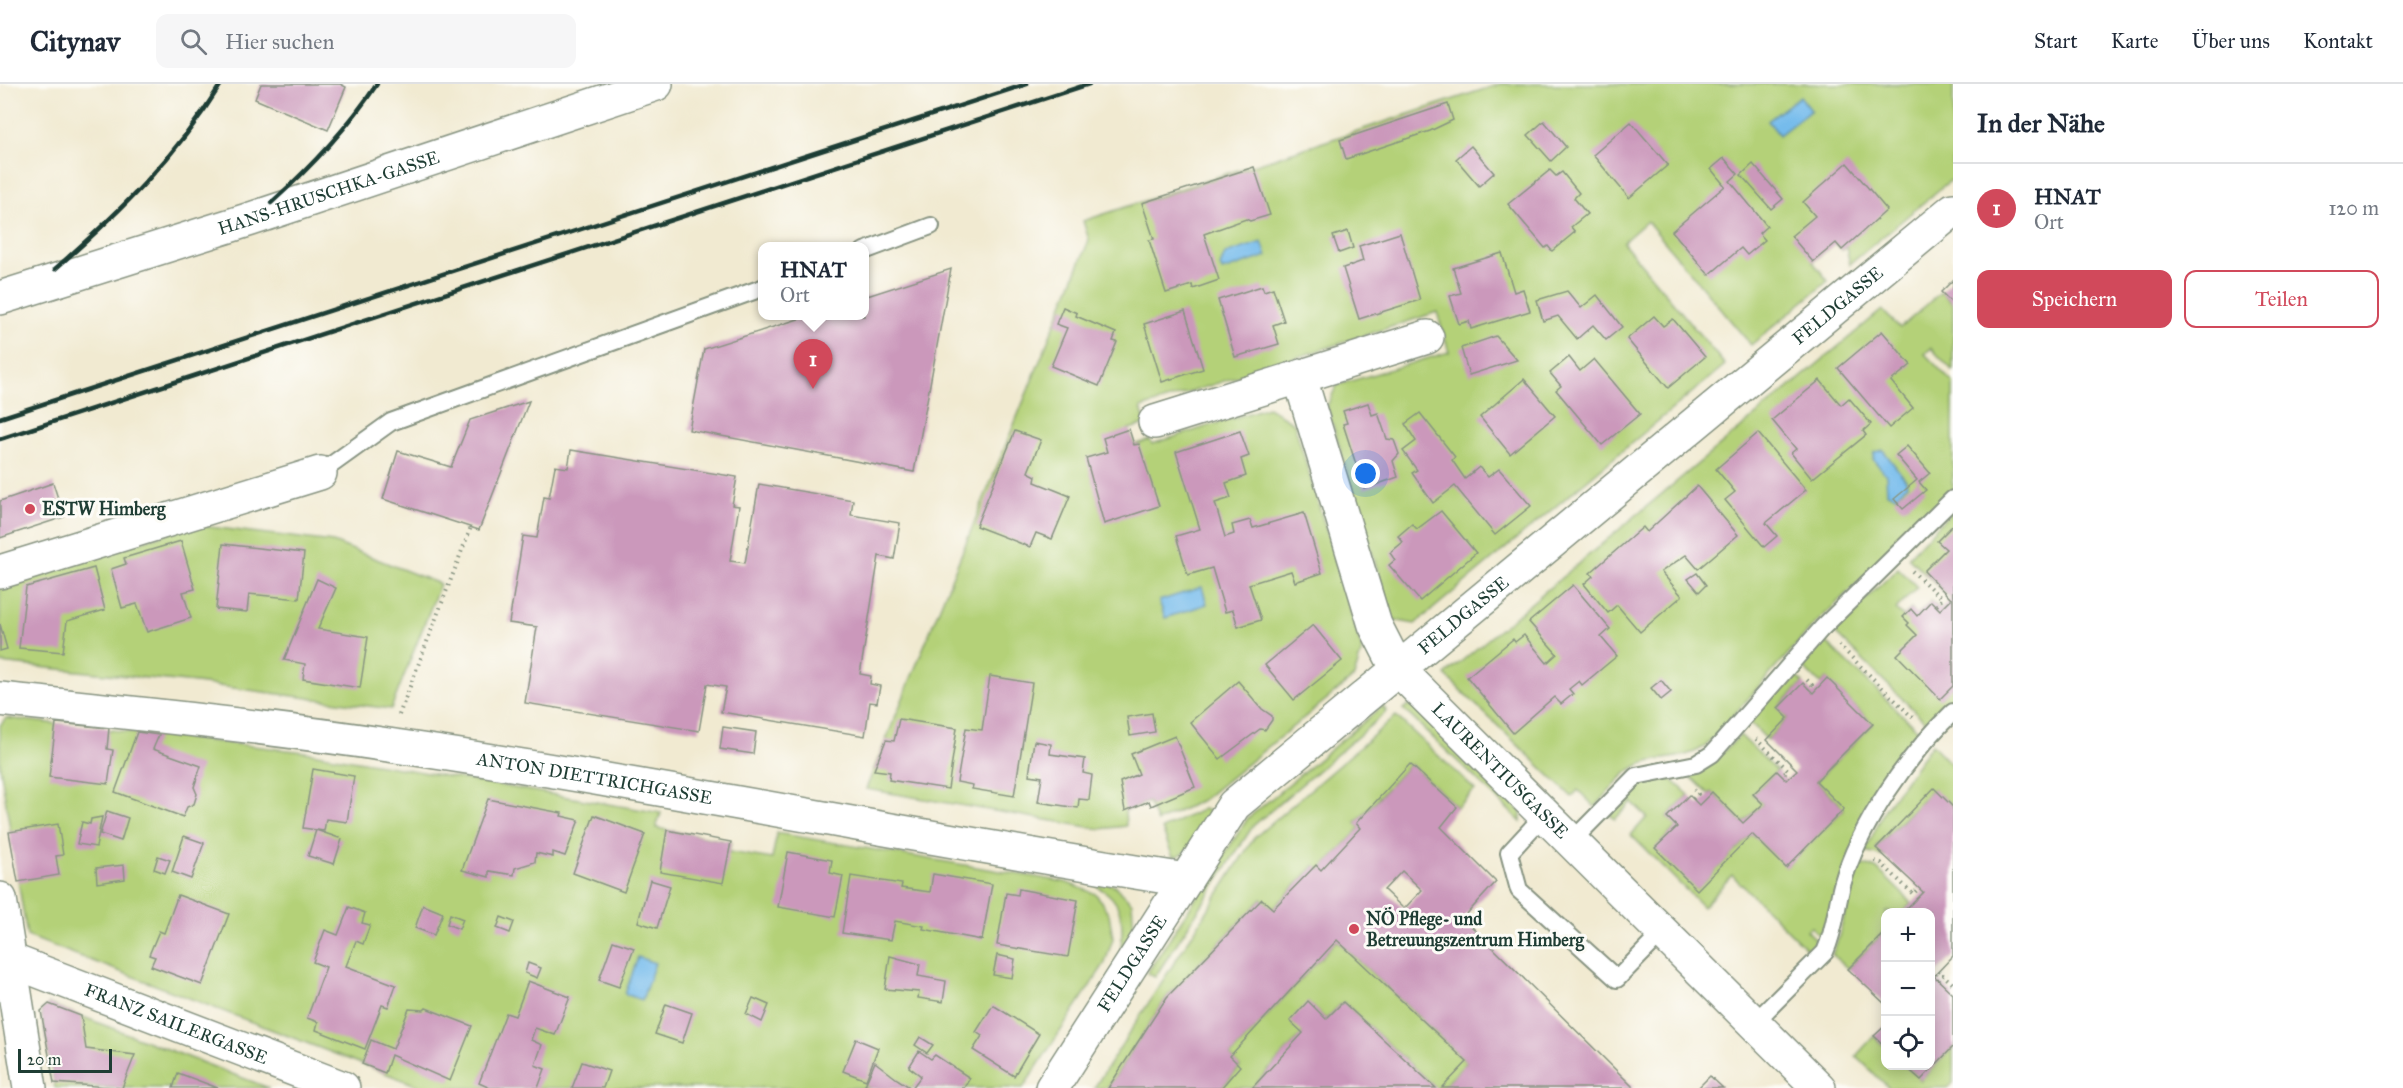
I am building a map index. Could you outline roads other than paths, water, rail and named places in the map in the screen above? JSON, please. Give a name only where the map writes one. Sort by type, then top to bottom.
[{"type":"street","name":"HANS-HRUSCHKA-GASSE","points":[[0,298],[251,219],[656,84]]},
{"type":"street","name":"FELDGASSE","points":[[1052,1088],[1234,805],[1953,210]]},
{"type":"street","points":[[1155,422],[1427,337]]},
{"type":"street","name":"LAURENTIUSGASSE","points":[[1300,378],[1375,625],[1397,668],[1819,1088]]},
{"type":"street","points":[[0,572],[320,473]]},
{"type":"street","name":"ANTON DIETTRICHGASSE","points":[[0,699],[263,728],[394,746],[1186,880]]},
{"type":"street","points":[[0,899],[30,1088]]},
{"type":"street","name":"FRANZ SAILERGASSE","points":[[10,960],[343,1088]]},
{"type":"lane","points":[[869,249],[931,226]]},
{"type":"lane","points":[[320,473],[391,422],[758,289]]},
{"type":"lane","points":[[1570,842],[1636,776],[1696,764],[1712,754],[1740,724],[1787,665],[1953,499]]},
{"type":"lane","points":[[1754,1023],[1825,952],[1831,939],[1842,884],[1878,808],[1930,735],[1953,712]]},
{"type":"lane","points":[[1544,815],[1509,854],[1519,890],[1617,979],[1662,933]]},
{"type":"water","points":[[1800,96],[1811,110],[1779,135],[1768,121]]},
{"type":"water","points":[[1262,242],[1267,256],[1222,271],[1220,266],[1225,254]]},
{"type":"water","points":[[1883,450],[1906,480],[1907,485],[1896,496],[1887,493],[1886,475],[1873,459],[1874,452]]},
{"type":"water","points":[[1202,587],[1207,604],[1165,618],[1159,601]]},
{"type":"water","points":[[638,957],[655,963],[642,1000],[625,994]]},
{"type":"railway","points":[[55,269],[145,183],[185,136],[221,84]]},
{"type":"railway","points":[[271,203],[328,147],[377,84]]},
{"type":"railway","points":[[0,418],[1027,84]]},
{"type":"railway","points":[[0,439],[1089,84]]},
{"type":"place","name":"HNAT","points":[[813,389]]},
{"type":"place","name":"ESTW Himberg","points":[[30,509]]},
{"type":"place","name":"NÖ Pflege- und Betreuungszentrum Himberg","points":[[1354,929]]}]
